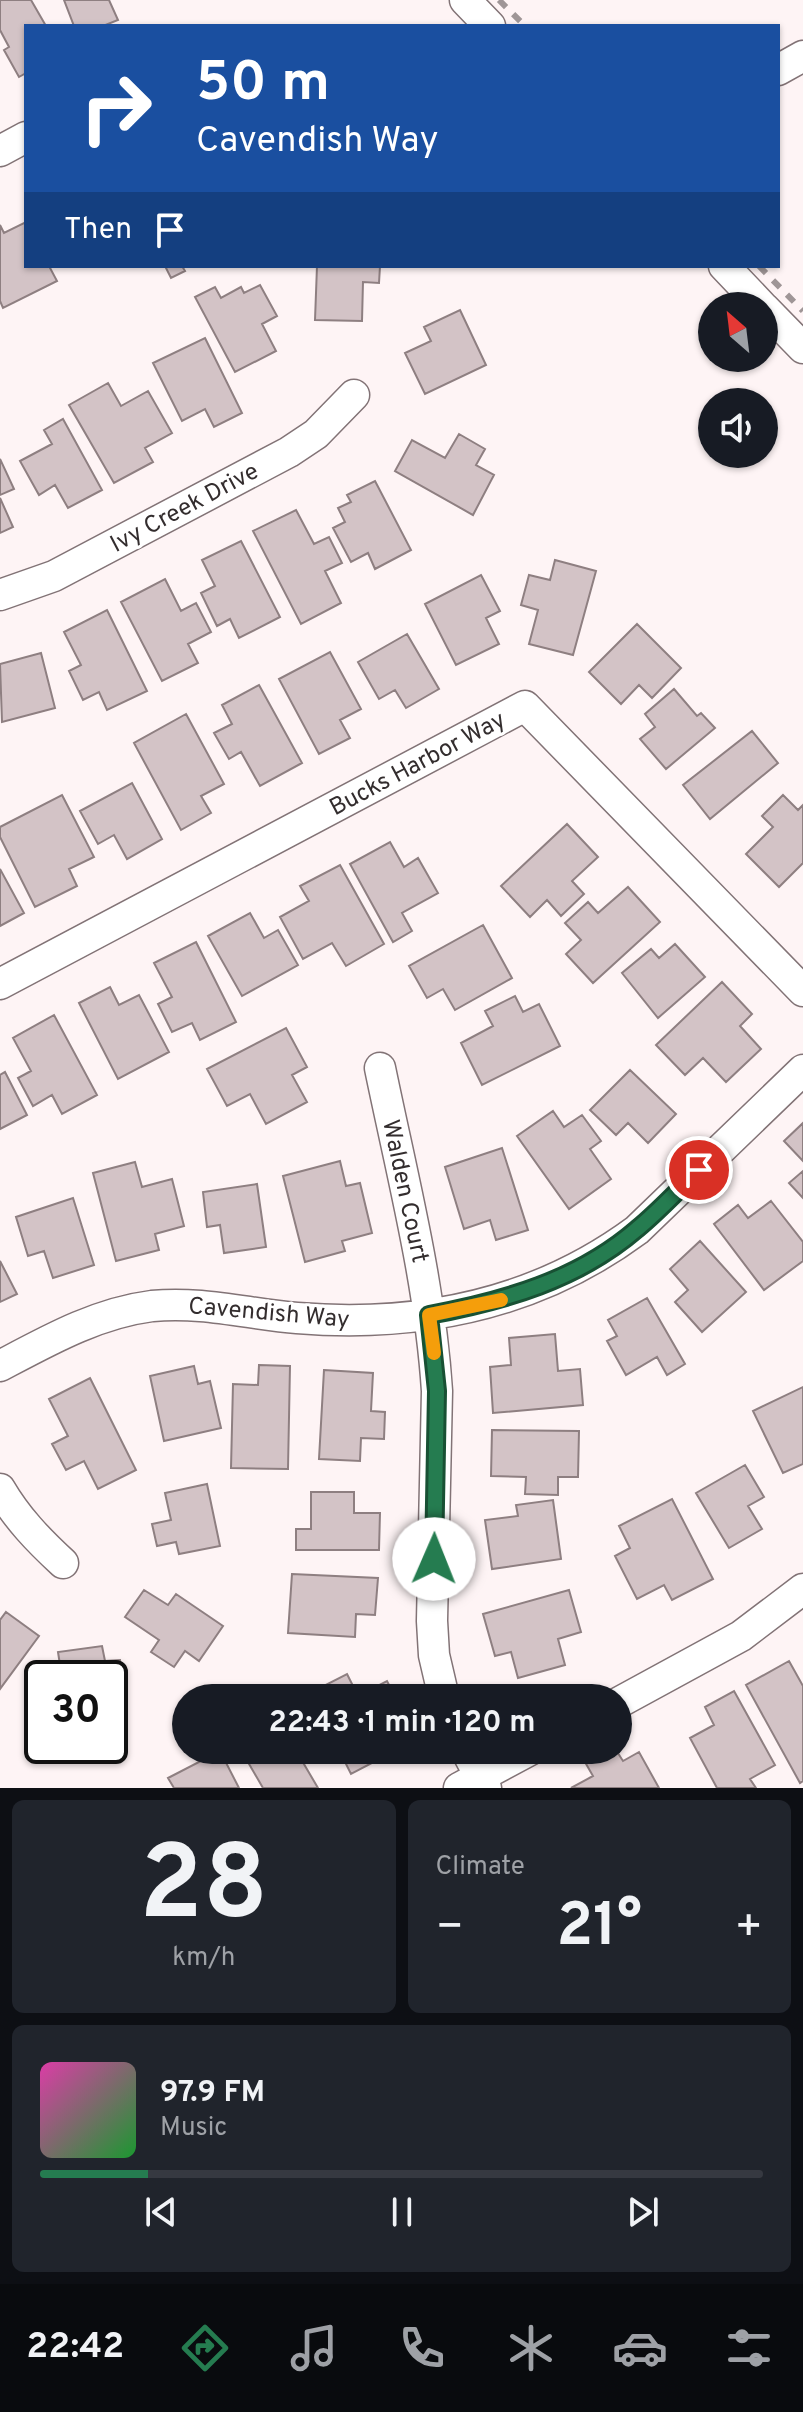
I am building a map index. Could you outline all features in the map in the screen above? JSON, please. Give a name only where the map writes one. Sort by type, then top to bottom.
[{"type":"street","points":[[465,0],[488,24]]},
{"type":"street","points":[[780,69],[803,56]]},
{"type":"street","points":[[0,151],[24,138]]},
{"type":"street","points":[[726,268],[749,292]]},
{"type":"street","points":[[778,322],[803,348]]},
{"type":"street","name":"Ivy Creek Drive","points":[[0,595],[54,576],[289,452],[316,434],[354,395]]},
{"type":"street","name":"Bucks Harbor Way","points":[[0,984],[525,706],[803,991]]},
{"type":"street","name":"Walden Court","points":[[380,1068],[429,1315],[437,1391],[432,1621],[434,1655],[441,1684]]},
{"type":"street","name":"Cavendish Way","points":[[0,1366],[87,1322],[152,1306],[218,1306],[296,1318],[337,1320],[429,1315],[505,1298],[541,1286],[607,1252],[637,1230],[803,1070]]},
{"type":"street","points":[[0,1489],[37,1540],[63,1563]]},
{"type":"street","points":[[632,1695],[741,1636],[803,1589]]},
{"type":"street","points":[[470,1764],[475,1784],[507,1764]]},
{"type":"building","points":[[0,0],[31,0],[45,24],[24,24],[24,74],[19,77],[4,50],[9,47],[0,30]]},
{"type":"building","points":[[64,0],[109,0],[118,20],[108,24],[73,24]]},
{"type":"building","points":[[24,223],[24,268],[50,268],[57,281],[3,308],[0,301],[0,225],[4,233]]},
{"type":"building","points":[[166,268],[183,268],[185,271],[171,278]]},
{"type":"building","points":[[317,268],[380,268],[379,283],[363,282],[362,321],[315,320]]},
{"type":"building","points":[[260,285],[277,316],[262,324],[276,351],[235,372],[195,297],[215,287],[221,298],[241,287],[244,293]]},
{"type":"building","points":[[460,310],[486,365],[425,394],[405,353],[431,341],[424,327]]},
{"type":"building","points":[[205,338],[242,413],[214,427],[205,409],[182,421],[153,363]]},
{"type":"building","points":[[108,383],[121,406],[148,391],[172,433],[145,448],[153,462],[114,483],[69,405]]},
{"type":"building","points":[[63,419],[102,490],[68,508],[55,485],[39,495],[20,461],[52,444],[44,430]]},
{"type":"building","points":[[459,434],[485,449],[476,465],[494,475],[473,515],[395,471],[412,440],[445,458]]},
{"type":"building","points":[[0,459],[14,489],[0,495]]},
{"type":"building","points":[[375,481],[411,550],[375,569],[368,553],[351,562],[333,528],[345,522],[338,508],[351,502],[347,495]]},
{"type":"building","points":[[0,498],[13,527],[0,533]]},
{"type":"building","points":[[296,510],[314,544],[329,537],[342,563],[325,571],[341,603],[301,624],[253,531]]},
{"type":"building","points":[[241,541],[280,617],[239,638],[230,619],[217,626],[201,593],[215,586],[202,560]]},
{"type":"building","points":[[555,560],[596,571],[573,655],[529,644],[538,610],[521,605],[529,575],[550,580]]},
{"type":"building","points":[[481,575],[500,611],[486,618],[499,644],[456,665],[425,604]]},
{"type":"building","points":[[165,579],[181,611],[196,603],[211,632],[188,644],[198,663],[162,681],[121,602]]},
{"type":"building","points":[[107,610],[147,691],[107,710],[99,692],[83,700],[69,671],[81,665],[64,632]]},
{"type":"building","points":[[637,624],[681,668],[652,698],[639,685],[621,704],[589,672]]},
{"type":"building","points":[[407,634],[439,689],[406,708],[395,690],[379,699],[358,662]]},
{"type":"building","points":[[330,652],[361,709],[340,720],[350,738],[319,754],[279,679]]},
{"type":"building","points":[[41,653],[55,708],[2,722],[0,664]]},
{"type":"building","points":[[259,685],[302,763],[260,786],[241,752],[229,759],[214,733],[232,724],[222,705]]},
{"type":"building","points":[[674,689],[697,716],[701,713],[715,728],[666,769],[640,739],[655,727],[645,714]]},
{"type":"building","points":[[186,714],[224,784],[201,796],[211,813],[181,830],[134,743]]},
{"type":"building","points":[[752,731],[778,763],[710,819],[683,785]]},
{"type":"building","points":[[132,783],[162,839],[127,859],[114,835],[98,844],[80,811]]},
{"type":"building","points":[[62,795],[94,857],[69,869],[77,886],[35,907],[0,837],[0,827]]},
{"type":"building","points":[[783,795],[798,810],[803,805],[803,863],[779,887],[746,854],[773,827],[762,816]]},
{"type":"building","points":[[567,824],[598,857],[572,881],[584,894],[561,916],[547,900],[530,917],[501,886]]},
{"type":"building","points":[[390,842],[404,867],[418,858],[438,893],[402,913],[412,931],[393,942],[350,864]]},
{"type":"building","points":[[340,865],[384,944],[346,966],[332,943],[303,959],[280,917],[309,901],[300,886]]},
{"type":"building","points":[[0,869],[24,913],[0,926]]},
{"type":"building","points":[[628,887],[660,922],[593,983],[566,954],[581,940],[565,923],[588,902],[598,913]]},
{"type":"building","points":[[250,913],[264,938],[278,930],[298,965],[242,996],[208,936]]},
{"type":"building","points":[[483,925],[512,978],[455,1010],[443,989],[427,998],[409,966]]},
{"type":"building","points":[[196,942],[236,1022],[200,1040],[192,1023],[172,1032],[158,1004],[172,997],[154,963]]},
{"type":"building","points":[[675,944],[705,977],[658,1018],[622,973],[651,949],[659,958]]},
{"type":"building","points":[[722,982],[752,1014],[740,1026],[761,1049],[726,1082],[703,1058],[685,1075],[656,1045]]},
{"type":"building","points":[[110,987],[119,1005],[139,995],[169,1052],[118,1079],[79,1003]]},
{"type":"building","points":[[515,996],[523,1012],[539,1004],[560,1046],[482,1085],[461,1043],[493,1026],[485,1011]]},
{"type":"building","points":[[54,1015],[97,1095],[62,1114],[52,1095],[33,1106],[18,1078],[31,1071],[13,1038]]},
{"type":"building","points":[[286,1028],[307,1067],[292,1075],[307,1102],[266,1124],[250,1094],[227,1106],[207,1069]]},
{"type":"building","points":[[630,1070],[676,1114],[648,1143],[628,1123],[616,1135],[590,1110]]},
{"type":"building","points":[[5,1072],[27,1115],[0,1129],[0,1075]]},
{"type":"building","points":[[553,1111],[564,1127],[582,1115],[601,1141],[590,1149],[611,1179],[569,1209],[517,1136]]},
{"type":"building","points":[[803,1123],[803,1161],[784,1141]]},
{"type":"building","points":[[502,1148],[528,1230],[496,1240],[490,1220],[464,1229],[445,1167]]},
{"type":"building","points":[[340,1161],[346,1186],[360,1183],[372,1233],[342,1241],[345,1251],[305,1262],[283,1176]]},
{"type":"building","points":[[135,1162],[142,1187],[172,1179],[184,1226],[155,1234],[159,1250],[116,1261],[93,1173]]},
{"type":"building","points":[[803,1171],[803,1198],[789,1183]]},
{"type":"building","points":[[257,1184],[266,1247],[224,1253],[220,1225],[207,1227],[203,1192]]},
{"type":"building","points":[[73,1198],[94,1265],[53,1278],[44,1251],[28,1256],[16,1217]]},
{"type":"building","points":[[771,1201],[803,1242],[803,1261],[764,1290],[714,1224],[738,1205],[748,1218]]},
{"type":"building","points":[[700,1241],[746,1292],[702,1332],[675,1302],[688,1290],[670,1269]]},
{"type":"building","points":[[0,1261],[17,1294],[0,1302]]},
{"type":"building","points":[[647,1298],[685,1364],[667,1375],[657,1357],[626,1375],[607,1341],[617,1336],[608,1320]]},
{"type":"building","points":[[555,1334],[558,1371],[580,1369],[583,1405],[493,1413],[490,1367],[511,1365],[509,1338]]},
{"type":"building","points":[[259,1365],[290,1366],[288,1469],[231,1468],[233,1384],[258,1385]]},
{"type":"building","points":[[194,1366],[198,1384],[210,1381],[221,1428],[164,1441],[150,1376]]},
{"type":"building","points":[[324,1370],[373,1373],[371,1411],[385,1412],[384,1439],[361,1438],[360,1461],[319,1459]]},
{"type":"building","points":[[90,1378],[136,1470],[98,1489],[84,1461],[66,1470],[52,1444],[68,1436],[49,1399]]},
{"type":"building","points":[[803,1387],[803,1464],[783,1473],[753,1411]]},
{"type":"building","points":[[492,1430],[579,1431],[578,1477],[558,1477],[558,1495],[525,1494],[526,1477],[491,1476]]},
{"type":"building","points":[[745,1465],[764,1497],[748,1506],[762,1529],[729,1548],[696,1493]]},
{"type":"building","points":[[207,1484],[220,1546],[179,1554],[176,1542],[157,1546],[152,1524],[171,1520],[165,1493]]},
{"type":"building","points":[[311,1492],[354,1492],[354,1513],[380,1513],[379,1550],[296,1550],[296,1529],[311,1529]]},
{"type":"building","points":[[672,1499],[713,1579],[672,1600],[664,1585],[637,1599],[615,1556],[630,1548],[619,1526]]},
{"type":"building","points":[[553,1500],[561,1559],[492,1569],[485,1520],[518,1516],[516,1505]]},
{"type":"building","points":[[292,1574],[378,1578],[375,1615],[356,1614],[355,1637],[288,1633]]},
{"type":"building","points":[[144,1590],[168,1605],[176,1594],[223,1626],[199,1661],[185,1651],[174,1667],[151,1652],[159,1640],[125,1617]]},
{"type":"building","points":[[569,1590],[581,1632],[558,1639],[565,1665],[518,1678],[511,1652],[495,1656],[483,1614]]},
{"type":"building","points":[[6,1612],[39,1636],[0,1689],[0,1620]]},
{"type":"building","points":[[102,1646],[105,1660],[59,1660],[58,1652]]},
{"type":"building","points":[[789,1661],[803,1686],[803,1781],[800,1783],[746,1685]]},
{"type":"building","points":[[347,1674],[352,1684],[328,1684]]},
{"type":"building","points":[[734,1691],[775,1765],[750,1779],[756,1788],[717,1788],[690,1738],[714,1725],[705,1707]]},
{"type":"building","points":[[639,1752],[659,1788],[571,1788],[593,1776],[586,1764],[632,1764],[632,1756]]},
{"type":"building","points":[[195,1764],[227,1764],[239,1788],[174,1788],[168,1778]]},
{"type":"building","points":[[249,1764],[304,1764],[318,1788],[263,1788]]},
{"type":"building","points":[[346,1764],[370,1764],[351,1774]]},
{"type":"railway","points":[[499,0],[523,24]]},
{"type":"railway","points":[[761,268],[803,311]]},
{"type":"slow traffic","points":[[434,1353],[429,1315],[501,1300]]},
{"type":"route","points":[[434,1559],[437,1391],[429,1315],[505,1298],[574,1271],[637,1230],[699,1170]]}]
